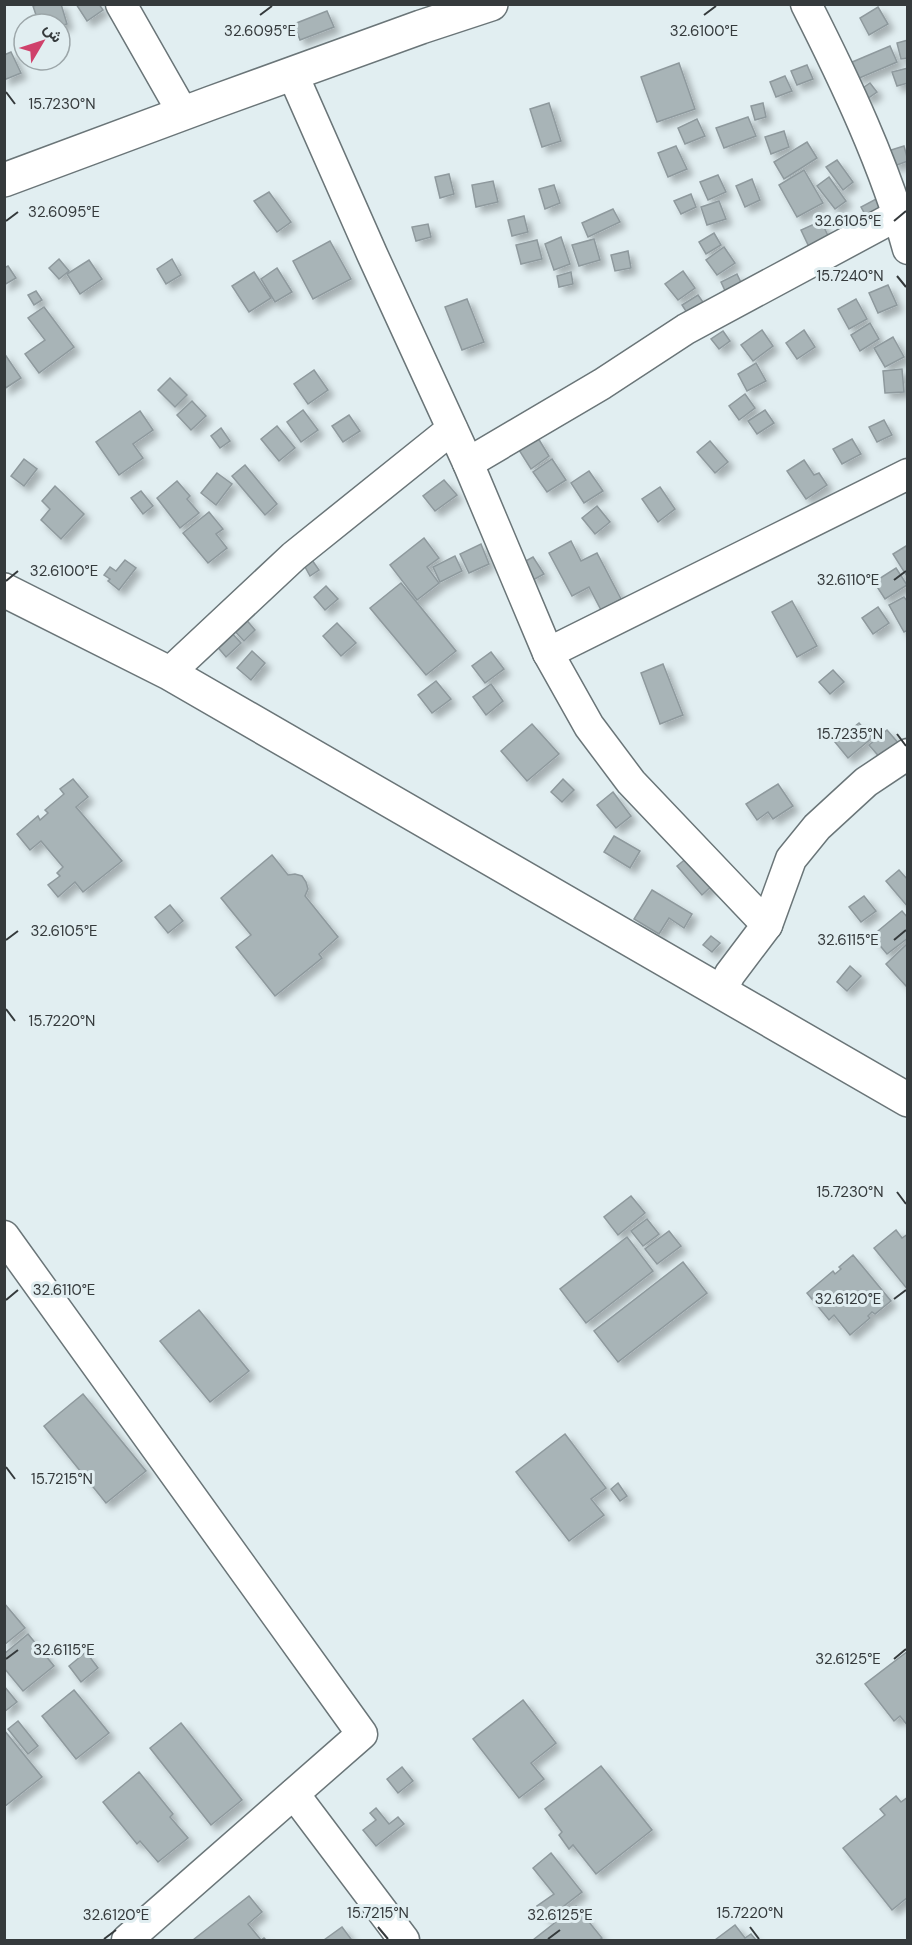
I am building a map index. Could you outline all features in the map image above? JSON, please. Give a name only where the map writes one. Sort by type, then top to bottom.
[{"type":"street","points":[[121,4],[183,113]]},
{"type":"street","points":[[4,180],[183,113],[491,4]]},
{"type":"street","points":[[806,4],[870,143],[898,214],[908,249]]},
{"type":"street","points":[[293,75],[468,463],[549,653],[589,726],[631,782],[767,925]]},
{"type":"street","points":[[468,463],[602,384],[686,329],[898,214]]},
{"type":"street","points":[[169,673],[294,556],[452,429]]},
{"type":"street","points":[[549,653],[908,474]]},
{"type":"street","points":[[4,590],[169,673],[908,1100]]},
{"type":"street","points":[[722,991],[730,974],[767,925],[791,859],[816,827],[866,782],[908,754]]},
{"type":"street","points":[[4,1236],[362,1734],[127,1941]]},
{"type":"street","points":[[294,1794],[404,1941]]},
{"type":"building","points":[[61,4],[63,12],[35,12],[33,6]]},
{"type":"building","points":[[76,4],[99,4],[103,10],[87,21]]},
{"type":"building","points":[[878,7],[888,24],[869,35],[860,18]]},
{"type":"building","points":[[327,11],[334,27],[300,40],[294,24]]},
{"type":"building","points":[[908,40],[908,58],[901,59],[897,43]]},
{"type":"building","points":[[890,46],[897,62],[857,79],[850,63]]},
{"type":"building","points":[[11,52],[12,72],[21,73],[4,80],[4,55]]},
{"type":"building","points":[[679,63],[695,109],[657,122],[641,77]]},
{"type":"building","points":[[807,65],[813,79],[797,85],[791,71]]},
{"type":"building","points":[[908,68],[908,83],[897,86],[892,72]]},
{"type":"building","points":[[785,76],[792,91],[776,97],[770,82]]},
{"type":"building","points":[[870,83],[877,92],[867,99],[860,90]]},
{"type":"building","points":[[549,103],[561,141],[542,147],[530,109]]},
{"type":"building","points":[[763,103],[766,117],[755,120],[751,106]]},
{"type":"building","points":[[748,117],[756,136],[724,148],[716,128]]},
{"type":"building","points":[[697,119],[705,136],[685,144],[678,128]]},
{"type":"building","points":[[784,131],[789,147],[771,154],[765,137]]},
{"type":"building","points":[[807,142],[817,158],[784,179],[774,162]]},
{"type":"building","points":[[676,146],[687,169],[668,177],[658,153]]},
{"type":"building","points":[[904,146],[908,161],[894,166],[888,151]]},
{"type":"building","points":[[837,160],[853,182],[843,190],[826,167]]},
{"type":"building","points":[[804,170],[823,203],[797,217],[779,185]]},
{"type":"building","points":[[449,174],[454,194],[440,198],[435,177]]},
{"type":"building","points":[[718,175],[726,192],[708,200],[700,182]]},
{"type":"building","points":[[829,177],[846,201],[835,209],[817,186]]},
{"type":"building","points":[[752,179],[760,200],[745,207],[736,186]]},
{"type":"building","points":[[493,181],[498,202],[476,207],[472,185]]},
{"type":"building","points":[[554,185],[560,203],[545,209],[539,189]]},
{"type":"building","points":[[269,192],[291,222],[277,232],[254,201]]},
{"type":"building","points":[[691,194],[696,207],[681,214],[674,201]]},
{"type":"building","points":[[878,198],[889,218],[872,227],[861,207]]},
{"type":"building","points":[[719,201],[726,219],[707,225],[701,207]]},
{"type":"building","points":[[613,209],[620,222],[588,237],[582,223]]},
{"type":"building","points":[[524,216],[528,232],[512,236],[508,220]]},
{"type":"building","points":[[821,221],[831,242],[811,251],[801,230]]},
{"type":"building","points":[[428,224],[431,237],[416,241],[412,227]]},
{"type":"building","points":[[714,233],[721,245],[706,254],[699,242]]},
{"type":"building","points":[[561,237],[570,264],[554,270],[545,244]]},
{"type":"building","points":[[594,239],[600,260],[579,266],[572,245]]},
{"type":"building","points":[[537,240],[542,259],[521,264],[516,245]]},
{"type":"building","points":[[330,241],[351,279],[313,299],[293,261]]},
{"type":"building","points":[[724,247],[735,263],[717,275],[706,260]]},
{"type":"building","points":[[628,251],[631,268],[615,271],[611,255]]},
{"type":"building","points":[[59,259],[69,271],[59,279],[49,268]]},
{"type":"building","points":[[172,259],[181,275],[166,284],[157,269]]},
{"type":"building","points":[[89,260],[102,279],[80,294],[67,274]]},
{"type":"building","points":[[8,266],[16,278],[4,285],[4,268]]},
{"type":"building","points":[[277,268],[292,292],[275,302],[261,279]]},
{"type":"building","points":[[683,271],[695,288],[678,300],[665,284]]},
{"type":"building","points":[[254,272],[271,298],[249,312],[232,286]]},
{"type":"building","points":[[571,272],[573,284],[559,287],[557,276]]},
{"type":"building","points":[[737,274],[744,289],[728,297],[721,282]]},
{"type":"building","points":[[888,285],[897,305],[878,313],[869,293]]},
{"type":"building","points":[[36,291],[42,300],[34,305],[28,295]]},
{"type":"building","points":[[698,295],[707,308],[691,319],[682,305]]},
{"type":"building","points":[[467,299],[484,342],[462,350],[445,307]]},
{"type":"building","points":[[856,299],[867,319],[849,329],[838,309]]},
{"type":"building","points":[[44,307],[74,347],[39,373],[25,354],[45,340],[28,318]]},
{"type":"building","points":[[870,323],[879,339],[860,351],[851,335]]},
{"type":"building","points":[[762,330],[773,346],[753,361],[741,345]]},
{"type":"building","points":[[804,330],[815,347],[797,359],[786,343]]},
{"type":"building","points":[[723,331],[730,341],[719,349],[711,339]]},
{"type":"building","points":[[893,337],[904,357],[885,367],[874,348]]},
{"type":"building","points":[[4,353],[21,378],[4,389]]},
{"type":"building","points":[[756,363],[766,381],[747,391],[738,374]]},
{"type":"building","points":[[902,369],[904,392],[885,393],[883,371]]},
{"type":"building","points":[[314,370],[328,390],[308,404],[294,384]]},
{"type":"building","points":[[170,378],[187,395],[175,407],[158,390]]},
{"type":"building","points":[[745,394],[755,408],[739,420],[729,406]]},
{"type":"building","points":[[192,401],[206,416],[191,430],[177,415]]},
{"type":"building","points":[[303,410],[318,430],[301,442],[287,422]]},
{"type":"building","points":[[765,410],[774,423],[757,434],[748,421]]},
{"type":"building","points":[[140,411],[153,430],[133,444],[143,458],[119,475],[96,442]]},
{"type":"building","points":[[349,415],[360,431],[343,442],[332,426]]},
{"type":"building","points":[[884,420],[892,435],[877,442],[869,427]]},
{"type":"building","points":[[277,426],[295,448],[279,461],[261,439]]},
{"type":"building","points":[[221,428],[230,441],[220,448],[211,436]]},
{"type":"building","points":[[538,438],[549,456],[531,469],[519,450]]},
{"type":"building","points":[[852,439],[861,454],[842,464],[833,449]]},
{"type":"building","points":[[710,441],[728,462],[715,473],[697,452]]},
{"type":"building","points":[[24,459],[37,469],[24,486],[11,476]]},
{"type":"building","points":[[552,459],[566,480],[547,492],[533,472]]},
{"type":"building","points":[[804,460],[814,475],[819,473],[827,485],[806,499],[787,471]]},
{"type":"building","points":[[245,465],[277,504],[265,515],[232,476]]},
{"type":"building","points":[[589,471],[603,491],[584,503],[571,483]]},
{"type":"building","points":[[217,473],[232,484],[216,505],[201,493]]},
{"type":"building","points":[[444,480],[457,495],[435,511],[423,496]]},
{"type":"building","points":[[177,481],[190,496],[187,499],[199,513],[180,528],[157,498]]},
{"type":"building","points":[[55,486],[84,514],[61,539],[41,520],[50,509],[42,501]]},
{"type":"building","points":[[660,487],[675,509],[658,522],[642,499]]},
{"type":"building","points":[[141,491],[153,506],[143,514],[131,498]]},
{"type":"building","points":[[597,506],[610,522],[595,534],[582,518]]},
{"type":"building","points":[[209,512],[223,529],[216,534],[227,548],[208,563],[183,533]]},
{"type":"building","points":[[424,538],[439,558],[427,567],[439,583],[417,600],[390,565]]},
{"type":"building","points":[[571,541],[581,561],[597,553],[621,599],[601,610],[589,587],[572,596],[549,553]]},
{"type":"building","points":[[481,544],[489,564],[469,573],[460,554]]},
{"type":"building","points":[[906,546],[908,548],[908,578],[893,554]]},
{"type":"building","points":[[455,556],[462,571],[440,582],[433,567]]},
{"type":"building","points":[[533,557],[544,574],[533,580],[522,563]]},
{"type":"building","points":[[125,560],[136,568],[119,590],[104,575],[110,567],[116,571]]},
{"type":"building","points":[[312,560],[319,570],[310,576],[304,565]]},
{"type":"building","points":[[896,568],[907,585],[885,599],[874,582]]},
{"type":"building","points":[[401,583],[456,651],[426,675],[370,608]]},
{"type":"building","points":[[326,586],[338,599],[325,610],[314,597]]},
{"type":"building","points":[[904,597],[908,602],[908,630],[904,632],[889,605]]},
{"type":"building","points":[[792,601],[817,646],[797,657],[772,612]]},
{"type":"building","points":[[878,607],[889,623],[873,634],[862,618]]},
{"type":"building","points":[[244,617],[255,630],[244,641],[232,628]]},
{"type":"building","points":[[337,623],[356,643],[341,656],[323,636]]},
{"type":"building","points":[[229,630],[241,643],[226,657],[215,644]]},
{"type":"building","points":[[252,651],[265,663],[251,680],[237,668]]},
{"type":"building","points":[[491,652],[504,669],[485,683],[472,666]]},
{"type":"building","points":[[663,664],[683,715],[660,724],[641,673]]},
{"type":"building","points":[[833,670],[844,682],[830,694],[819,682]]},
{"type":"building","points":[[436,681],[451,699],[432,713],[418,695]]},
{"type":"building","points":[[491,684],[503,701],[486,715],[473,697]]},
{"type":"building","points":[[859,723],[872,738],[848,758],[835,742]]},
{"type":"building","points":[[532,724],[559,754],[527,781],[501,751]]},
{"type":"building","points":[[887,730],[900,745],[882,760],[869,745]]},
{"type":"building","points":[[73,779],[88,797],[76,807],[122,861],[83,892],[75,882],[58,897],[48,885],[60,876],[57,873],[63,867],[41,841],[30,850],[17,834],[38,816],[40,820],[48,813],[45,810],[64,794],[60,789]]},
{"type":"building","points":[[563,779],[574,790],[562,802],[551,792]]},
{"type":"building","points":[[778,784],[793,806],[773,819],[768,812],[757,820],[746,804]]},
{"type":"building","points":[[613,792],[631,816],[616,828],[597,805]]},
{"type":"building","points":[[614,836],[640,851],[630,868],[604,852]]},
{"type":"building","points":[[693,853],[717,881],[702,895],[677,866]]},
{"type":"building","points":[[272,855],[288,875],[302,876],[308,889],[305,896],[338,937],[319,954],[322,958],[275,996],[236,947],[251,935],[221,898]]},
{"type":"building","points":[[899,870],[908,880],[908,907],[886,881]]},
{"type":"building","points":[[652,890],[692,914],[684,928],[669,918],[659,934],[634,919]]},
{"type":"building","points":[[864,896],[876,911],[861,922],[849,907]]},
{"type":"building","points":[[170,905],[183,921],[168,933],[155,917]]},
{"type":"building","points":[[902,911],[908,918],[908,938],[887,954],[872,936]]},
{"type":"building","points":[[711,936],[720,943],[712,952],[703,945]]},
{"type":"building","points":[[906,945],[908,946],[907,987],[886,964]]},
{"type":"building","points":[[850,966],[861,976],[847,991],[837,982]]},
{"type":"building","points":[[631,1196],[645,1213],[618,1235],[604,1217]]},
{"type":"building","points":[[647,1219],[659,1234],[643,1246],[631,1231]]},
{"type":"building","points":[[896,1230],[902,1238],[908,1234],[908,1290],[874,1248]]},
{"type":"building","points":[[669,1231],[681,1246],[657,1264],[645,1249]]},
{"type":"building","points":[[627,1237],[653,1271],[586,1323],[560,1289]]},
{"type":"building","points":[[853,1255],[891,1301],[875,1314],[872,1312],[868,1316],[870,1318],[850,1335],[834,1315],[829,1320],[807,1293],[833,1271],[835,1274],[841,1269],[839,1267]]},
{"type":"building","points":[[683,1262],[707,1293],[618,1362],[594,1331]]},
{"type":"building","points":[[199,1310],[249,1371],[210,1402],[160,1341]]},
{"type":"building","points":[[83,1394],[146,1471],[106,1503],[44,1426]]},
{"type":"building","points":[[565,1434],[606,1488],[591,1499],[604,1515],[569,1541],[516,1472]]},
{"type":"building","points":[[618,1483],[627,1496],[620,1501],[611,1489]]},
{"type":"building","points":[[4,1603],[25,1628],[4,1645]]},
{"type":"building","points":[[28,1634],[54,1666],[23,1691],[4,1668],[4,1654]]},
{"type":"building","points":[[908,1651],[908,1726],[900,1716],[894,1721],[865,1684]]},
{"type":"building","points":[[86,1652],[98,1668],[81,1682],[69,1666]]},
{"type":"building","points":[[4,1686],[17,1702],[4,1712]]},
{"type":"building","points":[[74,1690],[109,1733],[76,1759],[42,1716]]},
{"type":"building","points":[[523,1700],[556,1743],[531,1763],[544,1779],[519,1798],[473,1739]]},
{"type":"building","points":[[18,1721],[38,1746],[28,1754],[8,1729]]},
{"type":"building","points":[[181,1723],[242,1800],[211,1825],[150,1748]]},
{"type":"building","points":[[4,1730],[42,1777],[4,1807]]},
{"type":"building","points":[[601,1766],[652,1830],[596,1874],[573,1845],[569,1849],[559,1835],[562,1832],[545,1809]]},
{"type":"building","points":[[402,1767],[413,1781],[398,1793],[387,1779]]},
{"type":"building","points":[[139,1772],[173,1814],[170,1817],[188,1838],[158,1862],[140,1841],[137,1844],[103,1802]]},
{"type":"building","points":[[896,1796],[901,1802],[908,1797],[908,1897],[892,1910],[843,1848],[885,1815],[880,1809]]},
{"type":"building","points":[[376,1808],[389,1824],[398,1817],[404,1824],[376,1846],[363,1830],[376,1820],[370,1813]]},
{"type":"building","points":[[551,1853],[582,1892],[547,1919],[537,1906],[554,1894],[533,1868]]},
{"type":"building","points":[[249,1896],[262,1912],[248,1924],[261,1940],[193,1940]]},
{"type":"building","points":[[576,1906],[602,1938],[599,1940],[533,1940]]},
{"type":"building","points":[[735,1925],[745,1938],[751,1934],[756,1940],[715,1940]]},
{"type":"building","points":[[342,1927],[351,1939],[324,1940]]}]
